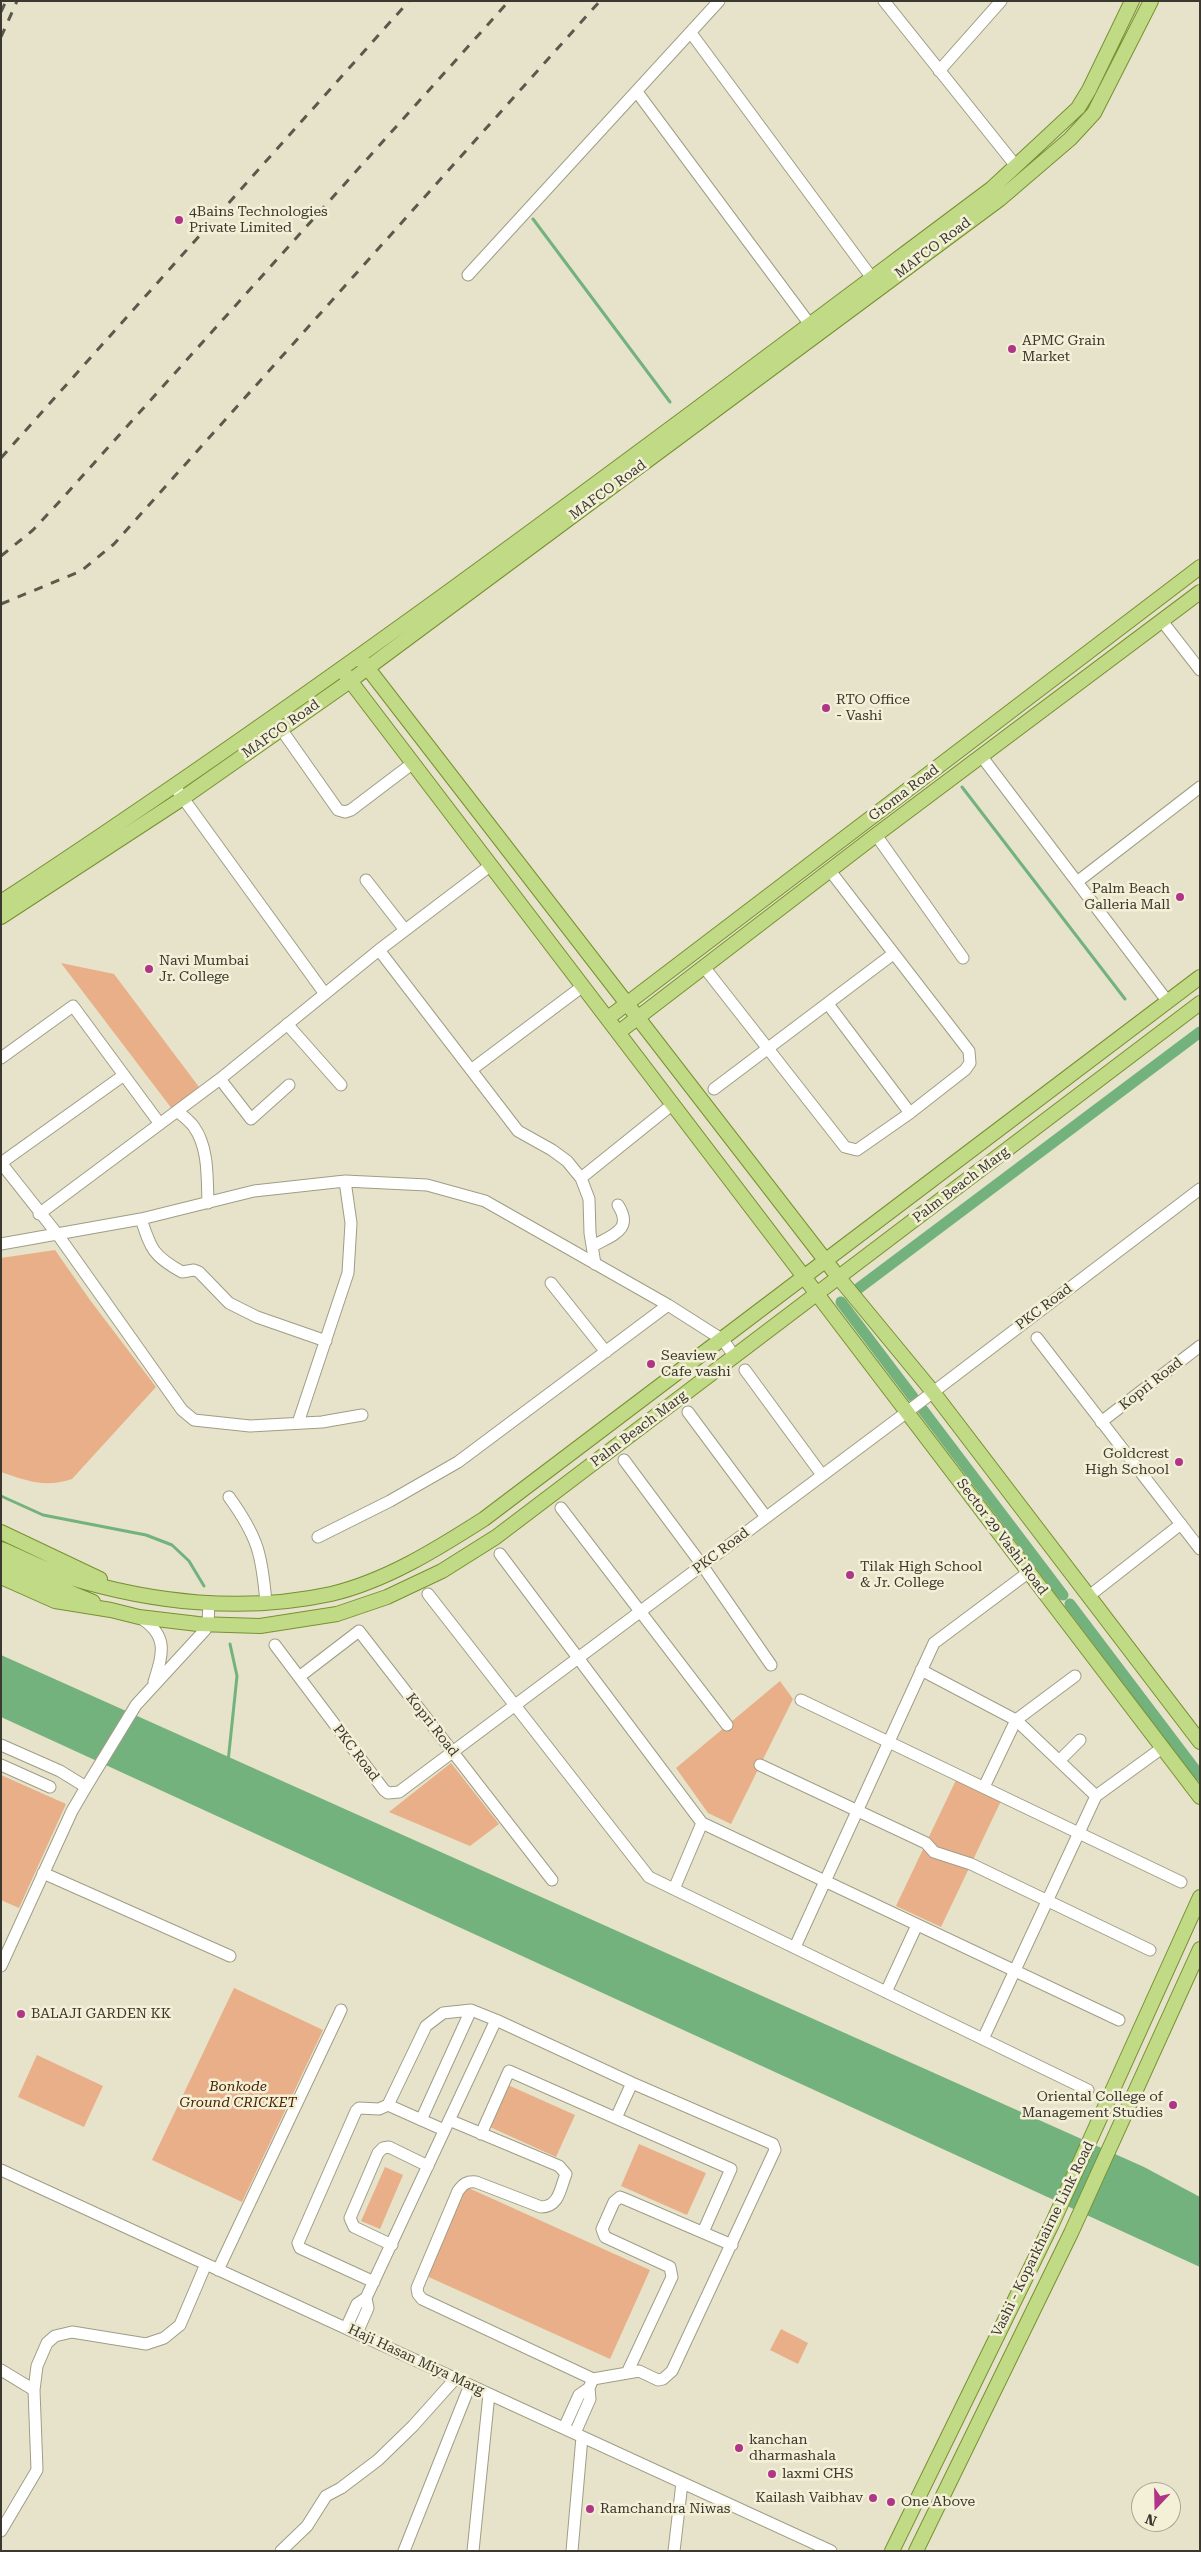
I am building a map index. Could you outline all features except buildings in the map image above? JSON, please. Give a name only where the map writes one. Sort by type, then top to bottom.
[{"type":"main road","name":"MAFCO Road","points":[[813,329],[872,278],[995,194],[1016,166],[1078,108],[1089,90],[1132,1]]},
{"type":"main road","name":"MAFCO Road","points":[[1,902],[281,729],[363,662],[1070,140],[1094,113],[1151,1]]},
{"type":"main road","name":"Groma Road","points":[[608,1018],[1200,567]]},
{"type":"main road","name":"Groma Road","points":[[619,1032],[831,872],[876,835],[1200,592]]},
{"type":"main road","points":[[363,662],[839,1278],[933,1392],[1200,1742]]},
{"type":"main road","name":"MAFCO Road","points":[[1,917],[346,675]]},
{"type":"main road","name":"Sector 29 Vashi Road","points":[[346,675],[1200,1797]]},
{"type":"main road","name":"Palm Beach Marg","points":[[119,1588],[148,1596],[209,1603],[266,1603],[331,1594],[378,1577],[432,1552],[484,1520],[1200,978]]},
{"type":"main road","name":"Palm Beach Marg","points":[[111,1610],[138,1617],[208,1624],[260,1626],[336,1614],[387,1597],[442,1571],[496,1537],[1200,1003]]},
{"type":"main road","points":[[1,1532],[119,1588]]},
{"type":"main road","points":[[1,1549],[111,1610]]},
{"type":"main road","points":[[1,1564],[65,1583],[119,1588]]},
{"type":"main road","points":[[1,1577],[55,1601],[111,1610]]},
{"type":"main road","name":"Vashi - Koparkhairne Link Road","points":[[892,2551],[1058,2212],[1200,1897]]},
{"type":"main road","name":"Vashi - Koparkhairne Link Road","points":[[916,2551],[1076,2221],[1200,1949]]},
{"type":"street","points":[[468,275],[719,1]]},
{"type":"street","points":[[884,1],[1016,166]]},
{"type":"street","points":[[939,71],[1002,1]]},
{"type":"street","points":[[691,33],[872,278]]},
{"type":"street","points":[[637,92],[813,329]]},
{"type":"street","points":[[1162,621],[1200,670]]},
{"type":"street","points":[[281,729],[338,810],[345,812],[351,810],[413,763]]},
{"type":"street","points":[[982,757],[1168,1002]]},
{"type":"street","points":[[1077,882],[1200,787]]},
{"type":"street","points":[[179,792],[325,994]]},
{"type":"street","points":[[876,835],[963,958]]},
{"type":"street","points":[[40,1214],[220,1079],[379,950],[491,865]]},
{"type":"street","points":[[704,967],[767,1050],[849,1149],[857,1150],[910,1113],[965,1070],[971,1056],[831,872]]},
{"type":"street","points":[[366,880],[406,930]]},
{"type":"street","points":[[379,950],[518,1131],[552,1150],[567,1161],[581,1178],[589,1199],[595,1264]]},
{"type":"street","points":[[714,1089],[893,954]]},
{"type":"street","points":[[471,1070],[583,986]]},
{"type":"street","points":[[828,1004],[910,1113]]},
{"type":"street","points":[[1,1058],[73,1006],[160,1124]]},
{"type":"street","points":[[287,1024],[341,1085]]},
{"type":"street","points":[[124,1075],[1,1163],[58,1235],[182,1410],[194,1420],[250,1426],[322,1422],[362,1415]]},
{"type":"street","points":[[220,1079],[251,1119],[288,1085]]},
{"type":"street","points":[[581,1178],[674,1104]]},
{"type":"street","points":[[177,1111],[194,1127],[202,1142],[206,1167],[208,1203]]},
{"type":"street","points":[[298,1423],[348,1273],[351,1223],[345,1181]]},
{"type":"street","points":[[1,1244],[141,1219],[254,1191],[345,1181],[427,1185],[485,1201],[668,1305],[723,1340],[735,1357]]},
{"type":"street","name":"PKC Road","points":[[275,1645],[388,1793],[399,1792],[907,1412],[1200,1189]]},
{"type":"street","points":[[593,1246],[621,1230],[625,1223],[624,1214],[618,1205]]},
{"type":"street","points":[[141,1219],[152,1250],[173,1268],[182,1272],[194,1270],[199,1272],[229,1303],[257,1318],[326,1340]]},
{"type":"street","points":[[550,1283],[606,1352]]},
{"type":"street","points":[[318,1537],[390,1501],[458,1462],[668,1305]]},
{"type":"street","points":[[1036,1338],[1200,1549]]},
{"type":"street","name":"Kopri Road","points":[[1101,1422],[1200,1346]]},
{"type":"street","points":[[745,1370],[822,1475]]},
{"type":"street","points":[[688,1412],[766,1517]]},
{"type":"street","points":[[624,1460],[702,1565],[771,1664]]},
{"type":"street","points":[[229,1498],[258,1546],[263,1563],[266,1603]]},
{"type":"street","points":[[561,1508],[727,1725]]},
{"type":"street","points":[[1089,1596],[1181,1524]]},
{"type":"street","points":[[500,1554],[702,1823],[1119,2020]]},
{"type":"street","points":[[795,1948],[934,1643],[1029,1572]]},
{"type":"street","points":[[428,1594],[649,1877],[1088,2090]]},
{"type":"street","points":[[1,1966],[72,1811],[136,1705],[152,1686],[193,1646],[208,1624],[209,1603]]},
{"type":"street","points":[[138,1617],[154,1628],[161,1643],[161,1658],[152,1686]]},
{"type":"street","name":"Kopri Road","points":[[299,1676],[359,1631],[552,1880]]},
{"type":"street","points":[[921,1670],[1016,1720],[1096,1796]]},
{"type":"street","points":[[984,1787],[1016,1720],[1075,1676]]},
{"type":"street","points":[[801,1700],[1181,1882]]},
{"type":"street","points":[[1059,1761],[1080,1740]]},
{"type":"street","points":[[1,1745],[88,1784]]},
{"type":"street","points":[[983,2039],[1096,1796],[1162,1748]]},
{"type":"street","points":[[760,1765],[926,1843],[934,1852],[971,1864],[1150,1950]]},
{"type":"street","points":[[1,1766],[50,1788]]},
{"type":"street","points":[[674,1889],[702,1823]]},
{"type":"street","points":[[43,1873],[230,1956]]},
{"type":"street","points":[[886,1992],[917,1925]]},
{"type":"street","points":[[218,2270],[341,2010]]},
{"type":"street","points":[[421,2120],[471,2010]]},
{"type":"street","points":[[374,2282],[300,2248],[298,2243],[356,2110],[359,2108],[379,2109],[388,2105],[426,2026],[443,2012],[471,2010],[496,2020],[632,2083],[773,2144],[774,2156],[672,2371],[663,2379],[658,2380],[639,2371],[591,2383],[422,2299],[418,2294],[417,2288],[458,2191],[463,2185],[469,2182],[476,2182],[541,2207],[552,2206],[556,2202],[566,2174],[564,2170],[481,2134],[421,2120],[388,2105]]},
{"type":"street","points":[[346,2328],[357,2304],[366,2298],[374,2282],[496,2020]]},
{"type":"street","points":[[481,2134],[509,2071],[616,2118],[731,2169],[703,2232]]},
{"type":"street","points":[[616,2118],[632,2083]]},
{"type":"street","points":[[392,2245],[354,2227],[350,2218],[378,2153],[383,2148],[389,2147],[428,2166]]},
{"type":"street","name":"Haji Hasan Miya Marg","points":[[1,2170],[830,2551]]},
{"type":"street","points":[[627,2374],[672,2277],[672,2272],[670,2267],[605,2237],[602,2229],[614,2202],[620,2198],[625,2199],[732,2244]]},
{"type":"street","points":[[1,2531],[38,2470],[34,2390],[41,2353],[55,2336],[72,2332],[84,2332],[146,2344],[164,2338],[180,2325],[206,2264]]},
{"type":"street","points":[[357,2333],[368,2308],[366,2298]]},
{"type":"street","points":[[1,2370],[34,2390]]},
{"type":"street","points":[[281,2551],[307,2526],[326,2496],[341,2488],[378,2460],[413,2426],[455,2378]]},
{"type":"street","points":[[572,2551],[573,2433],[590,2399],[591,2383]]},
{"type":"street","points":[[404,2551],[470,2385]]},
{"type":"street","points":[[474,2551],[489,2394]]},
{"type":"street","points":[[674,2551],[682,2482]]},
{"type":"green space","points":[[61,963],[114,974],[199,1087],[172,1109]]},
{"type":"green space","points":[[55,1250],[156,1387],[72,1479],[62,1482],[45,1483],[28,1481],[1,1472],[1,1258]]},
{"type":"green space","points":[[780,1681],[793,1699],[731,1824],[708,1813],[676,1768]]},
{"type":"green space","points":[[451,1763],[499,1824],[470,1846],[389,1812]]},
{"type":"green space","points":[[1,1775],[66,1804],[19,1908],[1,1900]]},
{"type":"green space","points":[[956,1780],[1001,1801],[941,1927],[896,1906]]},
{"type":"green space","name":"Bonkode Ground CRICKET","points":[[234,1988],[323,2030],[242,2202],[152,2160]]},
{"type":"green space","points":[[37,2055],[103,2086],[84,2127],[18,2097]]},
{"type":"green space","points":[[508,2085],[575,2115],[556,2157],[490,2127]]},
{"type":"green space","points":[[639,2144],[706,2173],[687,2215],[621,2186]]},
{"type":"green space","points":[[385,2167],[403,2175],[380,2229],[361,2221]]},
{"type":"green space","points":[[462,2185],[650,2270],[610,2359],[422,2274]]},
{"type":"green space","points":[[781,2329],[808,2343],[798,2364],[770,2350]]},
{"type":"shaded area","points":[[1,1655],[1144,2167],[1200,2197],[1200,2267],[1,1717]]},
{"type":"waterway","points":[[533,219],[670,402]]},
{"type":"waterway","points":[[962,787],[1125,999]]},
{"type":"waterway","points":[[859,1288],[1200,1032]]},
{"type":"waterway","points":[[841,1302],[913,1397]]},
{"type":"waterway","points":[[923,1410],[1063,1595]]},
{"type":"waterway","points":[[1,1496],[43,1515],[146,1535],[172,1545],[189,1561],[204,1586]]},
{"type":"waterway","points":[[1070,1604],[1200,1776]]},
{"type":"waterway","points":[[228,1762],[237,1676],[230,1644]]},
{"type":"railway","points":[[1,12],[6,1]]},
{"type":"railway","points":[[1,37],[17,1]]},
{"type":"railway","points":[[1,458],[409,1]]},
{"type":"railway","points":[[1,556],[33,530],[60,501],[509,1]]},
{"type":"railway","points":[[1,604],[81,571],[114,544],[600,1]]},
{"type":"place","name":"4Bains Technologies Private Limited","points":[[179,220]]},
{"type":"place","name":"APMC Grain Market","points":[[1012,349]]},
{"type":"place","name":"RTO Office - Vashi","points":[[826,708]]},
{"type":"place","name":"Palm Beach Galleria Mall","points":[[1180,897]]},
{"type":"place","name":"Navi Mumbai Jr. College","points":[[149,969]]},
{"type":"place","name":"Seaview Cafe vashi","points":[[651,1364]]},
{"type":"place","name":"Goldcrest High School","points":[[1179,1462]]},
{"type":"place","name":"Tilak High School & Jr. College","points":[[850,1575]]},
{"type":"place","name":"BALAJI GARDEN KK","points":[[21,2014]]},
{"type":"place","name":"Oriental College of Management Studies","points":[[1173,2105]]},
{"type":"place","name":"kanchan dharmashala","points":[[739,2448]]},
{"type":"place","name":"laxmi CHS","points":[[772,2474]]},
{"type":"place","name":"Kailash Vaibhav","points":[[873,2498]]},
{"type":"place","name":"One Above","points":[[891,2502]]},
{"type":"place","name":"Ramchandra Niwas","points":[[590,2509]]}]
